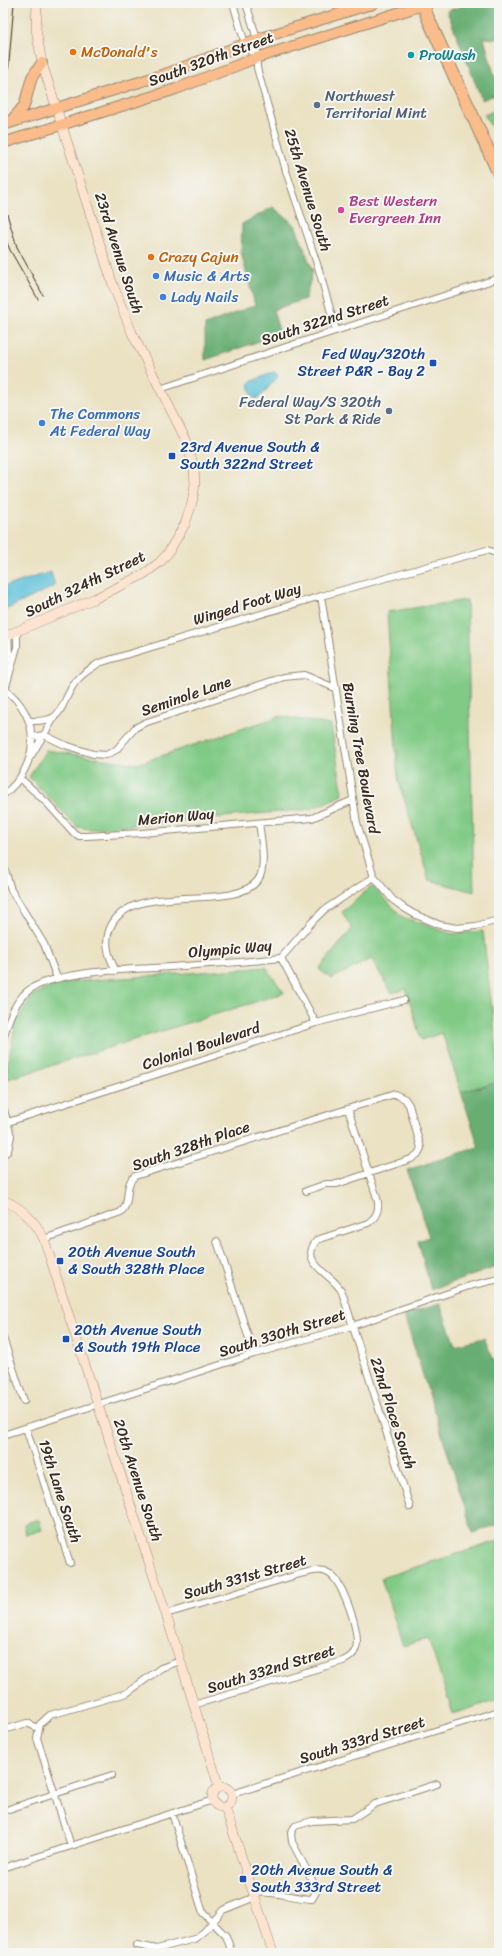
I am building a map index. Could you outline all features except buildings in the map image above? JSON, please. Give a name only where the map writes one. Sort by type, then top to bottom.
[{"type":"highway","points":[[425,4],[499,174]]},
{"type":"main road","name":"South 320th Street","points":[[6,124],[168,73],[245,44],[372,4]]},
{"type":"main road","name":"South 320th Street","points":[[3,143],[176,89],[256,58],[425,4]]},
{"type":"main road","points":[[6,124],[24,106],[32,77],[42,63]]},
{"type":"street","name":"23rd Avenue South","points":[[37,3],[36,29],[42,63],[118,300],[160,389],[182,430],[191,455],[195,484],[192,503]]},
{"type":"street","points":[[233,3],[245,44],[256,58]]},
{"type":"street","points":[[246,3],[257,40],[256,58]]},
{"type":"street","name":"25th Avenue South","points":[[256,58],[286,171],[319,270],[336,330]]},
{"type":"street","name":"South 322nd Street","points":[[160,389],[336,330],[499,278]]},
{"type":"street","name":"South 324th Street","points":[[9,635],[54,617],[144,574],[168,553],[186,524],[192,503]]},
{"type":"street","name":"Winged Foot Way","points":[[30,759],[54,718],[65,704],[72,687],[79,677],[99,663],[321,596],[487,550],[499,554]]},
{"type":"street","name":"Burning Tree Boulevard","points":[[321,596],[357,823],[374,877],[393,900],[404,908],[414,914],[440,924],[457,928],[476,926],[499,920]]},
{"type":"street","points":[[3,674],[9,653],[9,635]]},
{"type":"street","points":[[3,795],[21,779],[30,759],[32,737],[29,721],[18,702],[4,689],[17,647],[9,635]]},
{"type":"street","name":"Seminole Lane","points":[[44,735],[65,745],[93,754],[106,755],[116,750],[135,728],[144,723],[284,677],[304,675],[335,688]]},
{"type":"street","points":[[29,721],[44,722],[54,718]]},
{"type":"street","points":[[32,737],[44,735]]},
{"type":"street","name":"Merion Way","points":[[21,779],[47,803],[74,833],[79,836],[142,833],[312,818],[353,800]]},
{"type":"street","points":[[116,971],[108,951],[107,939],[109,929],[122,911],[143,902],[240,892],[252,886],[259,879],[262,848],[259,823]]},
{"type":"street","points":[[3,863],[11,890],[44,944],[57,978]]},
{"type":"street","name":"Olympic Way","points":[[3,1040],[11,1016],[24,995],[38,985],[57,978],[116,971],[281,958],[324,910],[374,877]]},
{"type":"street","points":[[281,958],[316,1023]]},
{"type":"street","name":"Colonial Boulevard","points":[[8,1122],[316,1023],[404,1000]]},
{"type":"street","name":"South 328th Place","points":[[44,1239],[122,1212],[127,1204],[129,1182],[135,1176],[395,1094],[405,1099],[409,1105],[421,1148],[418,1154],[411,1159],[369,1174]]},
{"type":"street","points":[[3,1106],[8,1122],[11,1143],[8,1151],[3,1155]]},
{"type":"street","points":[[306,1191],[326,1184],[337,1184],[369,1174],[348,1109]]},
{"type":"street","name":"22nd Place South","points":[[369,1174],[378,1201],[377,1213],[371,1221],[365,1224],[320,1237],[313,1244],[313,1261],[317,1268],[339,1286],[410,1508]]},
{"type":"street","name":"20th Avenue South","points":[[3,1200],[17,1207],[29,1216],[44,1239],[166,1614],[219,1787]]},
{"type":"street","points":[[217,1241],[254,1354]]},
{"type":"street","name":"South 330th Street","points":[[3,1435],[98,1403],[254,1354],[352,1326],[469,1286],[499,1279]]},
{"type":"street","points":[[3,1338],[24,1401]]},
{"type":"street","name":"19th Lane South","points":[[26,1428],[70,1563]]},
{"type":"street","name":"South 331st Street","points":[[166,1614],[315,1570],[330,1574],[343,1592],[355,1629],[357,1643],[354,1653]]},
{"type":"street","name":"South 332nd Street","points":[[193,1705],[336,1664],[354,1653]]},
{"type":"street","points":[[71,1846],[37,1738],[38,1728],[43,1720],[50,1716],[127,1693],[161,1668],[180,1661]]},
{"type":"street","name":"South 333rd Street","points":[[232,1794],[499,1711]]},
{"type":"street","points":[[3,1730],[27,1723],[38,1728]]},
{"type":"street","points":[[9,1809],[112,1775]]},
{"type":"street","points":[[137,1945],[152,1949],[167,1947],[194,1939],[204,1932],[224,1910],[254,1895],[267,1891],[299,1898],[312,1899],[316,1892],[311,1877],[292,1842],[291,1833],[295,1826],[312,1821],[352,1819],[375,1804],[437,1784]]},
{"type":"street","points":[[219,1787],[226,1788],[232,1794],[231,1802],[225,1807],[218,1806],[213,1800],[214,1792],[219,1787]]},
{"type":"street","points":[[3,1868],[213,1800]]},
{"type":"street","points":[[225,1807],[273,1953]]},
{"type":"street","points":[[172,1813],[202,1910],[206,1918],[226,1936],[232,1953]]},
{"type":"green space","points":[[472,3],[499,3],[499,39],[484,38],[499,93],[482,100],[447,11]]},
{"type":"green space","points":[[499,109],[499,140],[484,115]]},
{"type":"green space","points":[[273,207],[295,225],[313,271],[305,299],[273,310],[280,334],[205,360],[205,325],[255,305],[241,252],[242,224]]},
{"type":"green space","points":[[467,600],[474,892],[429,880],[398,779],[387,612]]},
{"type":"green space","points":[[280,716],[331,725],[343,795],[311,809],[90,829],[77,827],[29,777],[46,750],[137,764]]},
{"type":"green space","points":[[372,886],[403,917],[452,934],[483,931],[499,1069],[499,1082],[461,1092],[442,1033],[421,1040],[406,989],[392,993],[371,959],[331,979],[319,969],[352,929],[342,912]]},
{"type":"green space","points":[[266,967],[284,993],[5,1080],[16,1021],[33,995],[57,983]]},
{"type":"green space","points":[[499,1082],[499,1266],[431,1290],[418,1241],[429,1237],[407,1170],[479,1147],[461,1092]]},
{"type":"green space","points":[[440,1304],[455,1345],[484,1338],[499,1372],[499,1498],[497,1499],[499,1506],[499,1524],[473,1533],[404,1315]]},
{"type":"green space","points":[[39,1520],[42,1530],[26,1535],[24,1524]]},
{"type":"green space","points":[[498,1541],[499,1699],[453,1714],[428,1638],[403,1646],[381,1578]]},
{"type":"water","points":[[274,372],[277,374],[277,378],[259,398],[255,399],[250,391],[250,382]]},
{"type":"water","points":[[51,572],[55,586],[3,611],[3,587]]},
{"type":"tram line","points":[[3,133],[14,3]]},
{"type":"tram line","points":[[3,201],[17,247],[43,295]]},
{"type":"tram line","points":[[3,233],[10,250],[38,299]]},
{"type":"place","name":"McDonald's","points":[[73,52]]},
{"type":"place","name":"ProWash","points":[[411,55]]},
{"type":"place","name":"Northwest Territorial Mint","points":[[317,105]]},
{"type":"place","name":"Best Western Evergreen Inn","points":[[341,210]]},
{"type":"place","name":"Crazy Cajun","points":[[151,257]]},
{"type":"place","name":"Music & Arts","points":[[156,276]]},
{"type":"place","name":"Lady Nails","points":[[163,297]]},
{"type":"place","name":"Fed Way/320th Street P&R - Bay 2","points":[[433,363]]},
{"type":"place","name":"Federal Way/S 320th St Park & Ride","points":[[389,411]]},
{"type":"place","name":"The Commons At Federal Way","points":[[42,423]]},
{"type":"place","name":"23rd Avenue South & South 322nd Street","points":[[172,456]]},
{"type":"place","name":"20th Avenue South & South 328th Place","points":[[60,1261]]},
{"type":"place","name":"20th Avenue South & South 19th Place","points":[[66,1339]]},
{"type":"place","name":"20th Avenue South & South 333rd Street","points":[[243,1879]]}]
